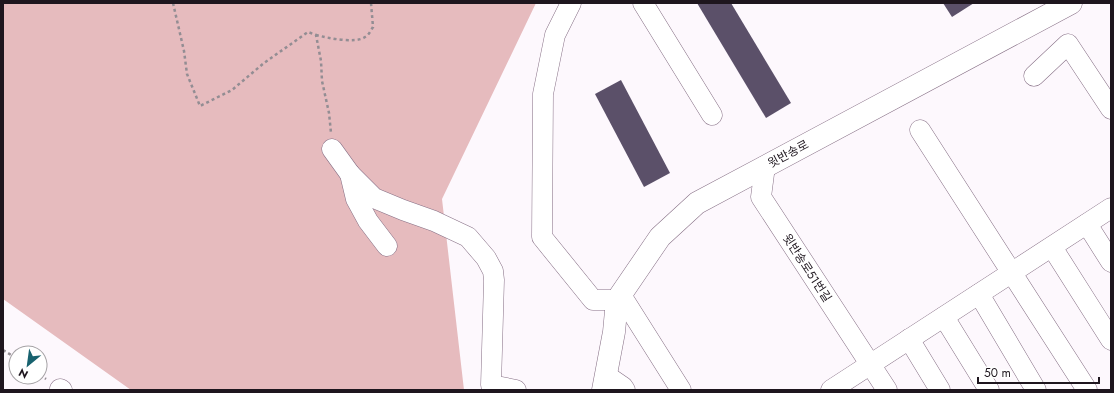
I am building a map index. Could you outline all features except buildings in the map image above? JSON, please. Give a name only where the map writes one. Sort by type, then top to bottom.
[{"type":"main road","name":"윗반송로","points":[[605,383],[619,298],[660,237],[697,203],[1071,3]]},
{"type":"street","points":[[571,3],[555,35],[543,94],[542,237],[593,300],[619,298],[681,390]]},
{"type":"street","points":[[643,3],[712,115]]},
{"type":"street","points":[[1034,76],[1068,44],[1111,109]]},
{"type":"street","points":[[920,130],[1087,390]]},
{"type":"street","points":[[332,149],[350,174],[374,198],[468,237],[486,258],[494,280],[491,385],[516,390]]},
{"type":"street","name":"윗반송로51번길","points":[[765,166],[760,197],[887,390]]},
{"type":"street","points":[[350,174],[356,199],[368,221],[387,246]]},
{"type":"street","points":[[833,390],[1111,208]]},
{"type":"street","points":[[1087,224],[1111,262]]},
{"type":"street","points":[[1052,246],[1111,340]]},
{"type":"street","points":[[979,294],[1036,390]]},
{"type":"street","points":[[944,317],[989,390]]},
{"type":"street","points":[[909,339],[940,390]]},
{"type":"street","points":[[605,383],[623,387],[625,390]]},
{"type":"path","points":[[173,3],[184,51],[187,74],[200,106],[232,90],[264,63],[308,32],[324,37],[357,41],[366,37],[373,27],[372,3]]},
{"type":"path","points":[[316,34],[322,81],[329,113],[332,149]]},
{"type":"shaded area","points":[[3,3],[536,3],[442,199],[464,390],[131,390],[3,299]]}]
